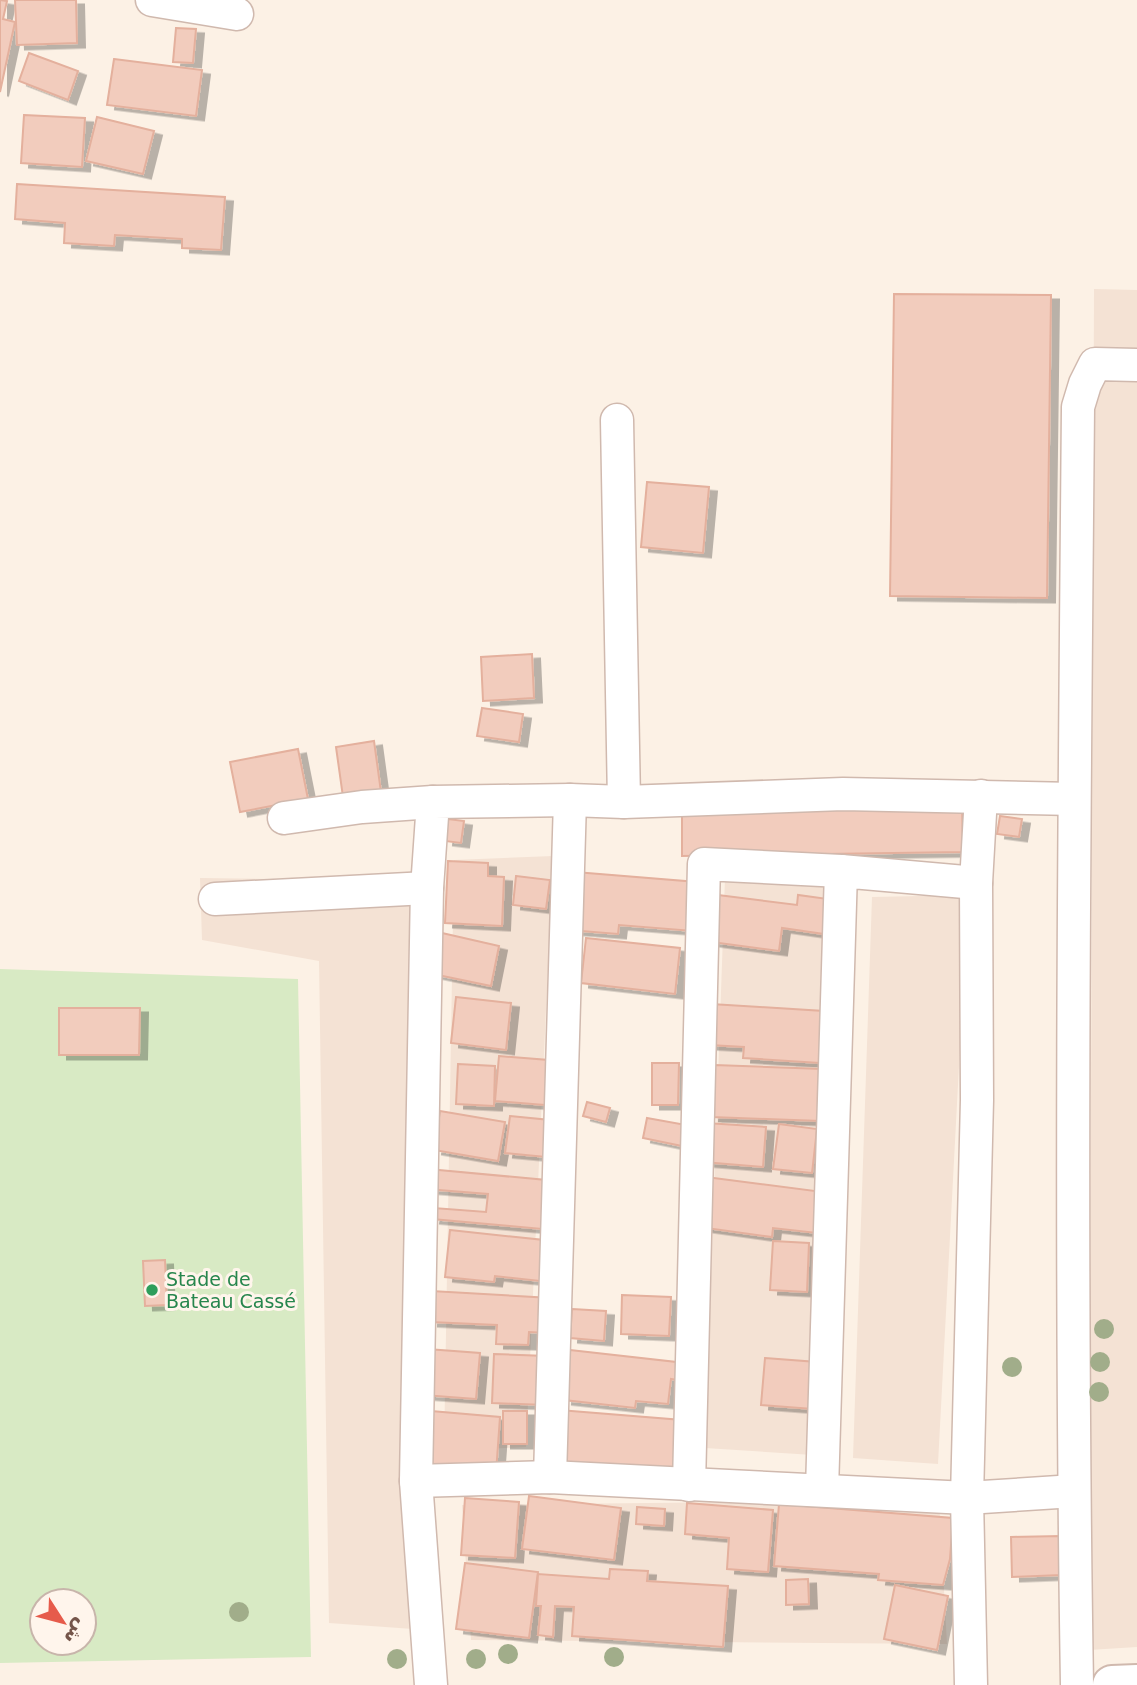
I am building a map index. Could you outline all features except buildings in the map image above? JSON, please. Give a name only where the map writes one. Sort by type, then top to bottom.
[{"type":"street","points":[[152,0],[237,13]]},
{"type":"street","points":[[1077,1685],[1074,1491],[1074,799],[1079,407],[1085,384],[1095,364],[1137,365]]},
{"type":"street","points":[[617,420],[624,802]]},
{"type":"street","points":[[284,818],[362,807],[433,802],[624,802],[843,794],[1074,799]]},
{"type":"street","points":[[971,1685],[967,1498],[977,1100],[976,883],[981,796]]},
{"type":"street","points":[[550,1478],[570,800]]},
{"type":"street","points":[[431,1685],[416,1480],[426,888],[434,818],[433,802]]},
{"type":"street","points":[[689,1485],[704,864],[841,871],[976,883]]},
{"type":"street","points":[[822,1490],[841,871]]},
{"type":"street","points":[[215,899],[426,888]]},
{"type":"street","points":[[416,1480],[550,1478],[967,1498],[1074,1491]]},
{"type":"street","points":[[1112,1685],[1137,1684]]},
{"type":"shaded area","points":[[1094,289],[1137,290],[1137,1647],[1089,1650]]},
{"type":"shaded area","points":[[553,856],[526,1447],[444,1451],[454,860]]},
{"type":"shaded area","points":[[200,878],[329,880],[421,890],[413,1629],[329,1623],[319,961],[202,940]]},
{"type":"shaded area","points":[[725,878],[836,879],[813,1455],[705,1448]]},
{"type":"shaded area","points":[[968,895],[938,1464],[853,1458],[872,897]]},
{"type":"shaded area","points":[[939,1500],[947,1644],[471,1640],[462,1505]]},
{"type":"green space","name":"Stade de Bateau Cassé","points":[[0,969],[298,979],[311,1657],[0,1663]]},
{"type":"place","name":"Stade de Bateau Cassé","points":[[152,1290]]}]
